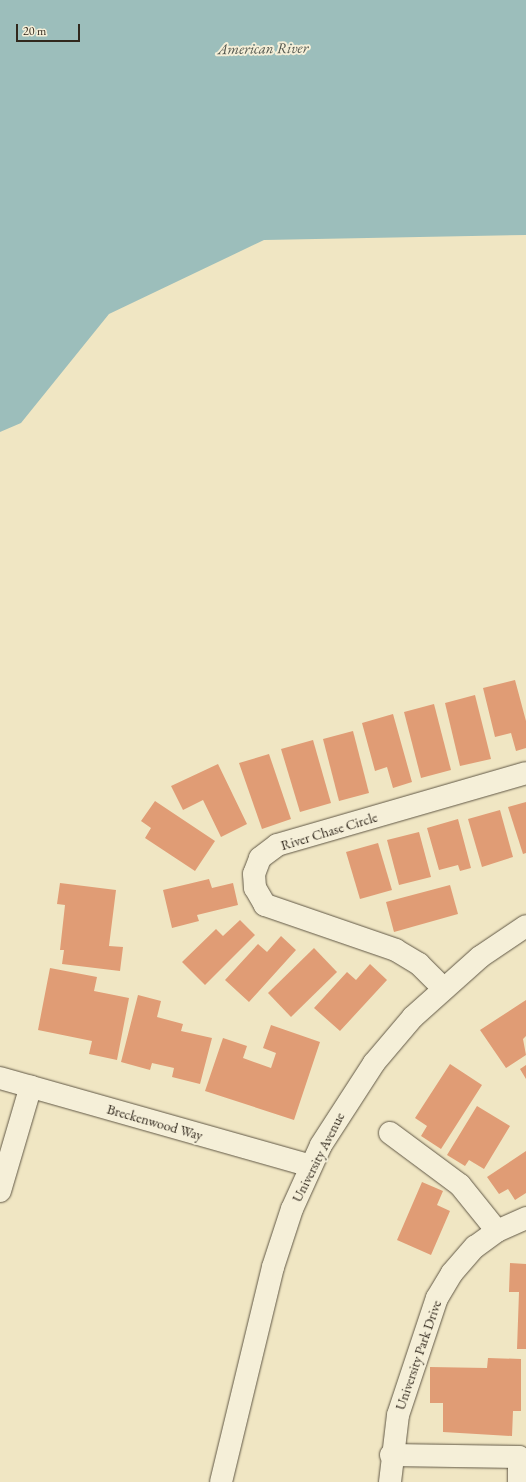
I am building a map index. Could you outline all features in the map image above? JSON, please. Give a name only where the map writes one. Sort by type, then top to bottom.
[{"type":"street","name":"River Chase Circle","points":[[443,988],[419,964],[396,950],[265,905],[255,888],[254,874],[260,858],[277,846],[526,773]]},
{"type":"street","name":"University Avenue","points":[[221,1482],[273,1267],[311,1166],[374,1063],[443,988],[526,926]]},
{"type":"street","name":"Breckenwood Way","points":[[0,1078],[311,1166]]},
{"type":"street","points":[[0,1191],[31,1086]]},
{"type":"street","points":[[390,1133],[460,1185],[497,1231]]},
{"type":"street","name":"University Park Drive","points":[[390,1482],[391,1455],[398,1415],[437,1298],[452,1273],[475,1247],[497,1231],[526,1218]]},
{"type":"street","points":[[391,1455],[519,1457],[519,1482]]},
{"type":"water","name":"American River","points":[[0,0],[526,0],[526,235],[264,240],[109,314],[21,423],[0,432]]},
{"type":"building","points":[[515,680],[526,721],[526,748],[516,751],[511,733],[495,737],[483,688]]},
{"type":"building","points":[[475,695],[491,759],[460,766],[445,703]]},
{"type":"building","points":[[434,704],[451,770],[421,778],[404,712]]},
{"type":"building","points":[[393,714],[412,782],[393,788],[387,767],[375,771],[362,723]]},
{"type":"building","points":[[353,731],[369,793],[339,801],[323,739]]},
{"type":"building","points":[[313,740],[331,803],[300,812],[281,749]]},
{"type":"building","points":[[269,754],[291,819],[262,829],[239,763]]},
{"type":"building","points":[[218,764],[247,824],[221,837],[203,800],[183,810],[171,786]]},
{"type":"building","points":[[155,801],[215,841],[195,871],[145,838],[151,828],[141,821]]},
{"type":"building","points":[[526,802],[526,853],[523,854],[508,807]]},
{"type":"building","points":[[500,810],[513,857],[482,867],[468,819]]},
{"type":"building","points":[[458,819],[471,868],[460,871],[458,865],[439,870],[427,828]]},
{"type":"building","points":[[419,832],[431,877],[399,885],[387,840]]},
{"type":"building","points":[[378,843],[392,890],[360,899],[346,852]]},
{"type":"building","points":[[209,879],[212,888],[233,883],[238,905],[197,915],[199,921],[172,928],[163,890]]},
{"type":"building","points":[[60,883],[116,890],[109,946],[123,947],[120,971],[62,964],[64,950],[60,950],[65,905],[57,904]]},
{"type":"building","points":[[450,885],[458,914],[394,932],[386,902]]},
{"type":"building","points":[[240,920],[255,935],[205,985],[182,962],[216,929],[223,936]]},
{"type":"building","points":[[281,936],[296,950],[249,1002],[225,980],[258,944],[267,952]]},
{"type":"building","points":[[314,948],[337,972],[291,1017],[268,993]]},
{"type":"building","points":[[370,964],[387,980],[340,1031],[314,1008],[347,972],[356,980]]},
{"type":"building","points":[[50,968],[97,977],[94,991],[129,998],[117,1060],[89,1054],[92,1041],[38,1030]]},
{"type":"building","points":[[138,995],[161,1001],[157,1017],[183,1024],[181,1031],[212,1038],[200,1084],[172,1077],[174,1068],[152,1063],[150,1070],[121,1062]]},
{"type":"building","points":[[526,1000],[526,1036],[523,1039],[526,1055],[506,1068],[480,1030]]},
{"type":"building","points":[[271,1025],[320,1042],[294,1120],[205,1091],[223,1038],[247,1046],[243,1058],[271,1068],[276,1053],[263,1048]]},
{"type":"building","points":[[450,1064],[482,1085],[441,1149],[421,1136],[427,1126],[415,1118]]},
{"type":"building","points":[[526,1065],[526,1079],[520,1069]]},
{"type":"building","points":[[477,1106],[510,1126],[484,1169],[469,1160],[465,1166],[447,1155]]},
{"type":"building","points":[[526,1151],[526,1193],[515,1200],[508,1189],[499,1194],[487,1177]]},
{"type":"building","points":[[422,1182],[443,1191],[437,1205],[450,1211],[431,1255],[397,1240]]},
{"type":"building","points":[[510,1263],[526,1264],[526,1349],[517,1349],[519,1292],[509,1292]]},
{"type":"building","points":[[488,1358],[521,1359],[521,1411],[513,1411],[512,1436],[443,1432],[443,1403],[430,1403],[430,1367],[487,1368]]}]
